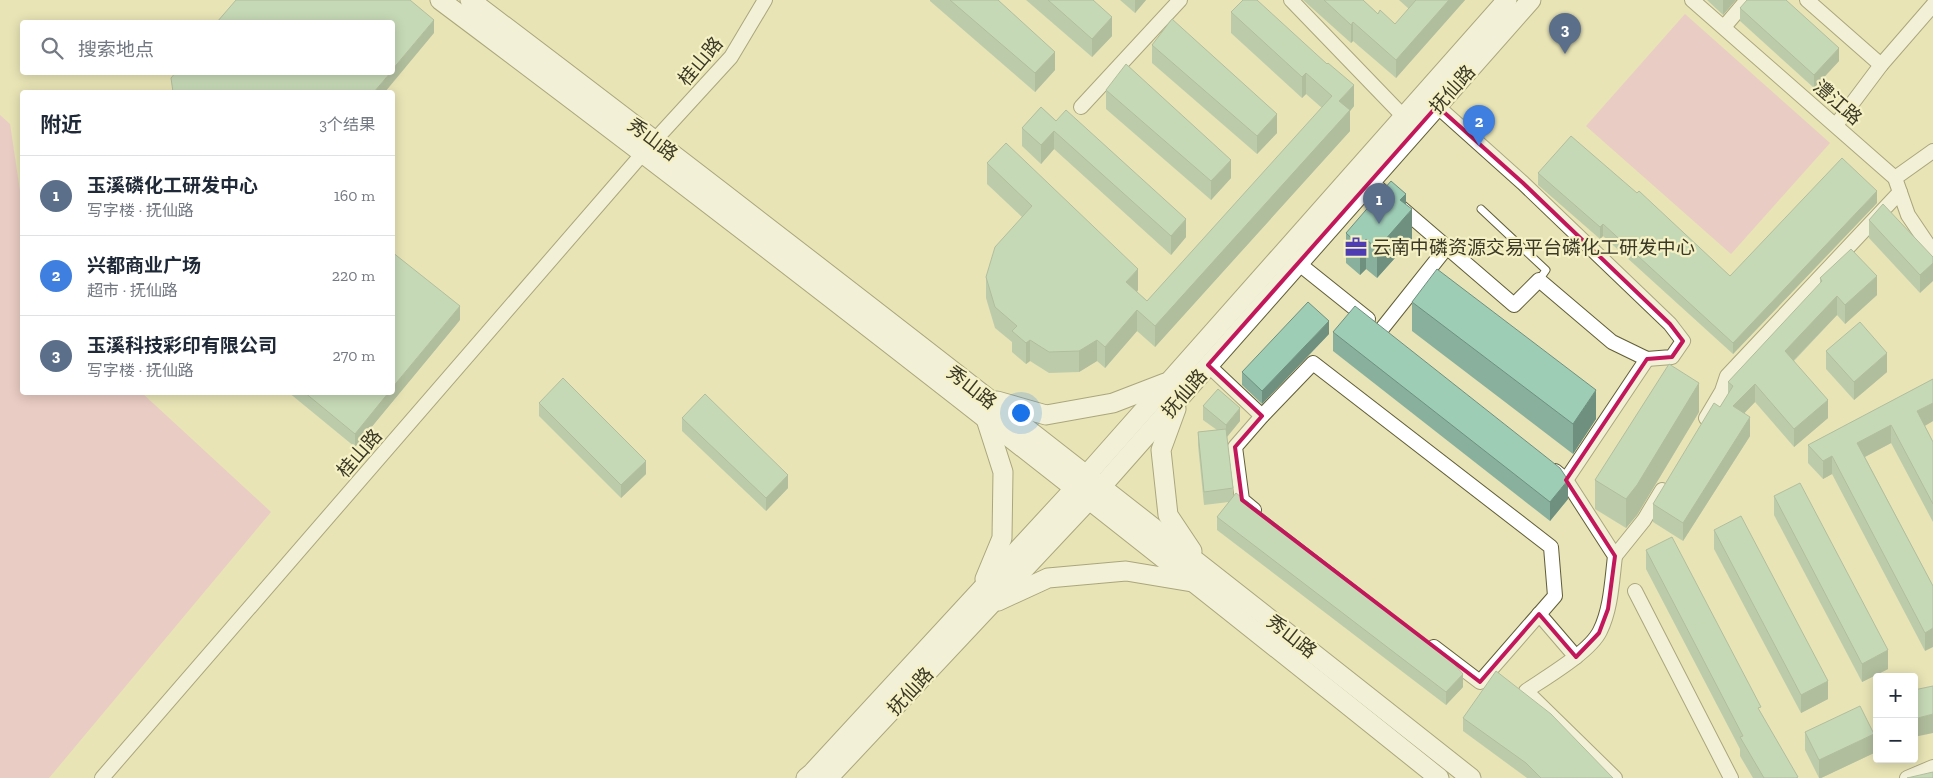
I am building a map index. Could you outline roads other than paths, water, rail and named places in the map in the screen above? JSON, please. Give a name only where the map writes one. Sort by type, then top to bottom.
[{"type":"street","name":"秀山路","points":[[440,0],[650,146],[987,398],[1088,487],[1199,574],[1471,778]]},
{"type":"street","name":"秀山路","points":[[470,0],[986,419],[1088,487]]},
{"type":"street","name":"桂山路","points":[[102,778],[650,146],[731,56],[765,0]]},
{"type":"street","points":[[1081,107],[1180,0]]},
{"type":"street","points":[[1291,0],[1404,116]]},
{"type":"street","name":"抚仙路","points":[[1088,487],[1169,382],[1507,0]]},
{"type":"street","name":"抚仙路","points":[[828,778],[985,598],[1088,487],[1180,398],[1531,0]]},
{"type":"street","name":"澧江路","points":[[1692,0],[1895,178],[1908,215],[1933,252]]},
{"type":"street","points":[[1724,27],[1747,0]]},
{"type":"street","points":[[1807,0],[1881,66]]},
{"type":"street","points":[[1836,125],[1881,66],[1933,5]]},
{"type":"street","points":[[1370,181],[1514,305],[1538,280],[1612,342],[1647,359],[1672,357],[1683,341],[1670,324],[1530,190],[1437,106]]},
{"type":"street","points":[[1895,178],[1933,151]]},
{"type":"street","points":[[1697,432],[1722,391],[1727,376],[1900,192]]},
{"type":"street","points":[[1298,263],[1385,333],[1447,247]]},
{"type":"street","points":[[1566,480],[1647,359]]},
{"type":"street","points":[[1266,518],[1242,500],[1235,447],[1313,363],[1551,547],[1555,596],[1480,682],[1424,640]]},
{"type":"street","points":[[1208,365],[1262,416]]},
{"type":"street","points":[[987,398],[1046,415],[1112,404],[1169,382]]},
{"type":"street","points":[[1180,398],[1161,450],[1168,516],[1199,574]]},
{"type":"street","points":[[985,598],[1002,538],[1003,472],[986,419]]},
{"type":"street","points":[[1543,461],[1566,480],[1615,556]]},
{"type":"street","points":[[1615,778],[1526,691],[1576,657],[1600,633],[1608,609],[1615,556],[1644,520],[1668,480]]},
{"type":"street","points":[[985,598],[1048,578],[1126,570],[1199,574]]},
{"type":"street","name":"秀山路","points":[[1199,574],[1439,778]]},
{"type":"street","points":[[1635,591],[1731,778]]},
{"type":"street","name":"抚仙路","points":[[806,778],[985,598]]},
{"type":"street","points":[[1539,614],[1576,657]]},
{"type":"street","points":[[1907,778],[1933,768]]},
{"type":"lane","points":[[1481,209],[1546,270],[1538,280]]},
{"type":"place","name":"玉溪科技彩印有限公司","points":[[1565,54]]},
{"type":"place","name":"兴都商业广场","points":[[1479,146]]},
{"type":"place","name":"玉溪磷化工研发中心","points":[[1379,224]]},
{"type":"place","name":"云南中磷资源交易平台磷化工研发中心","points":[[1356,247]]}]
